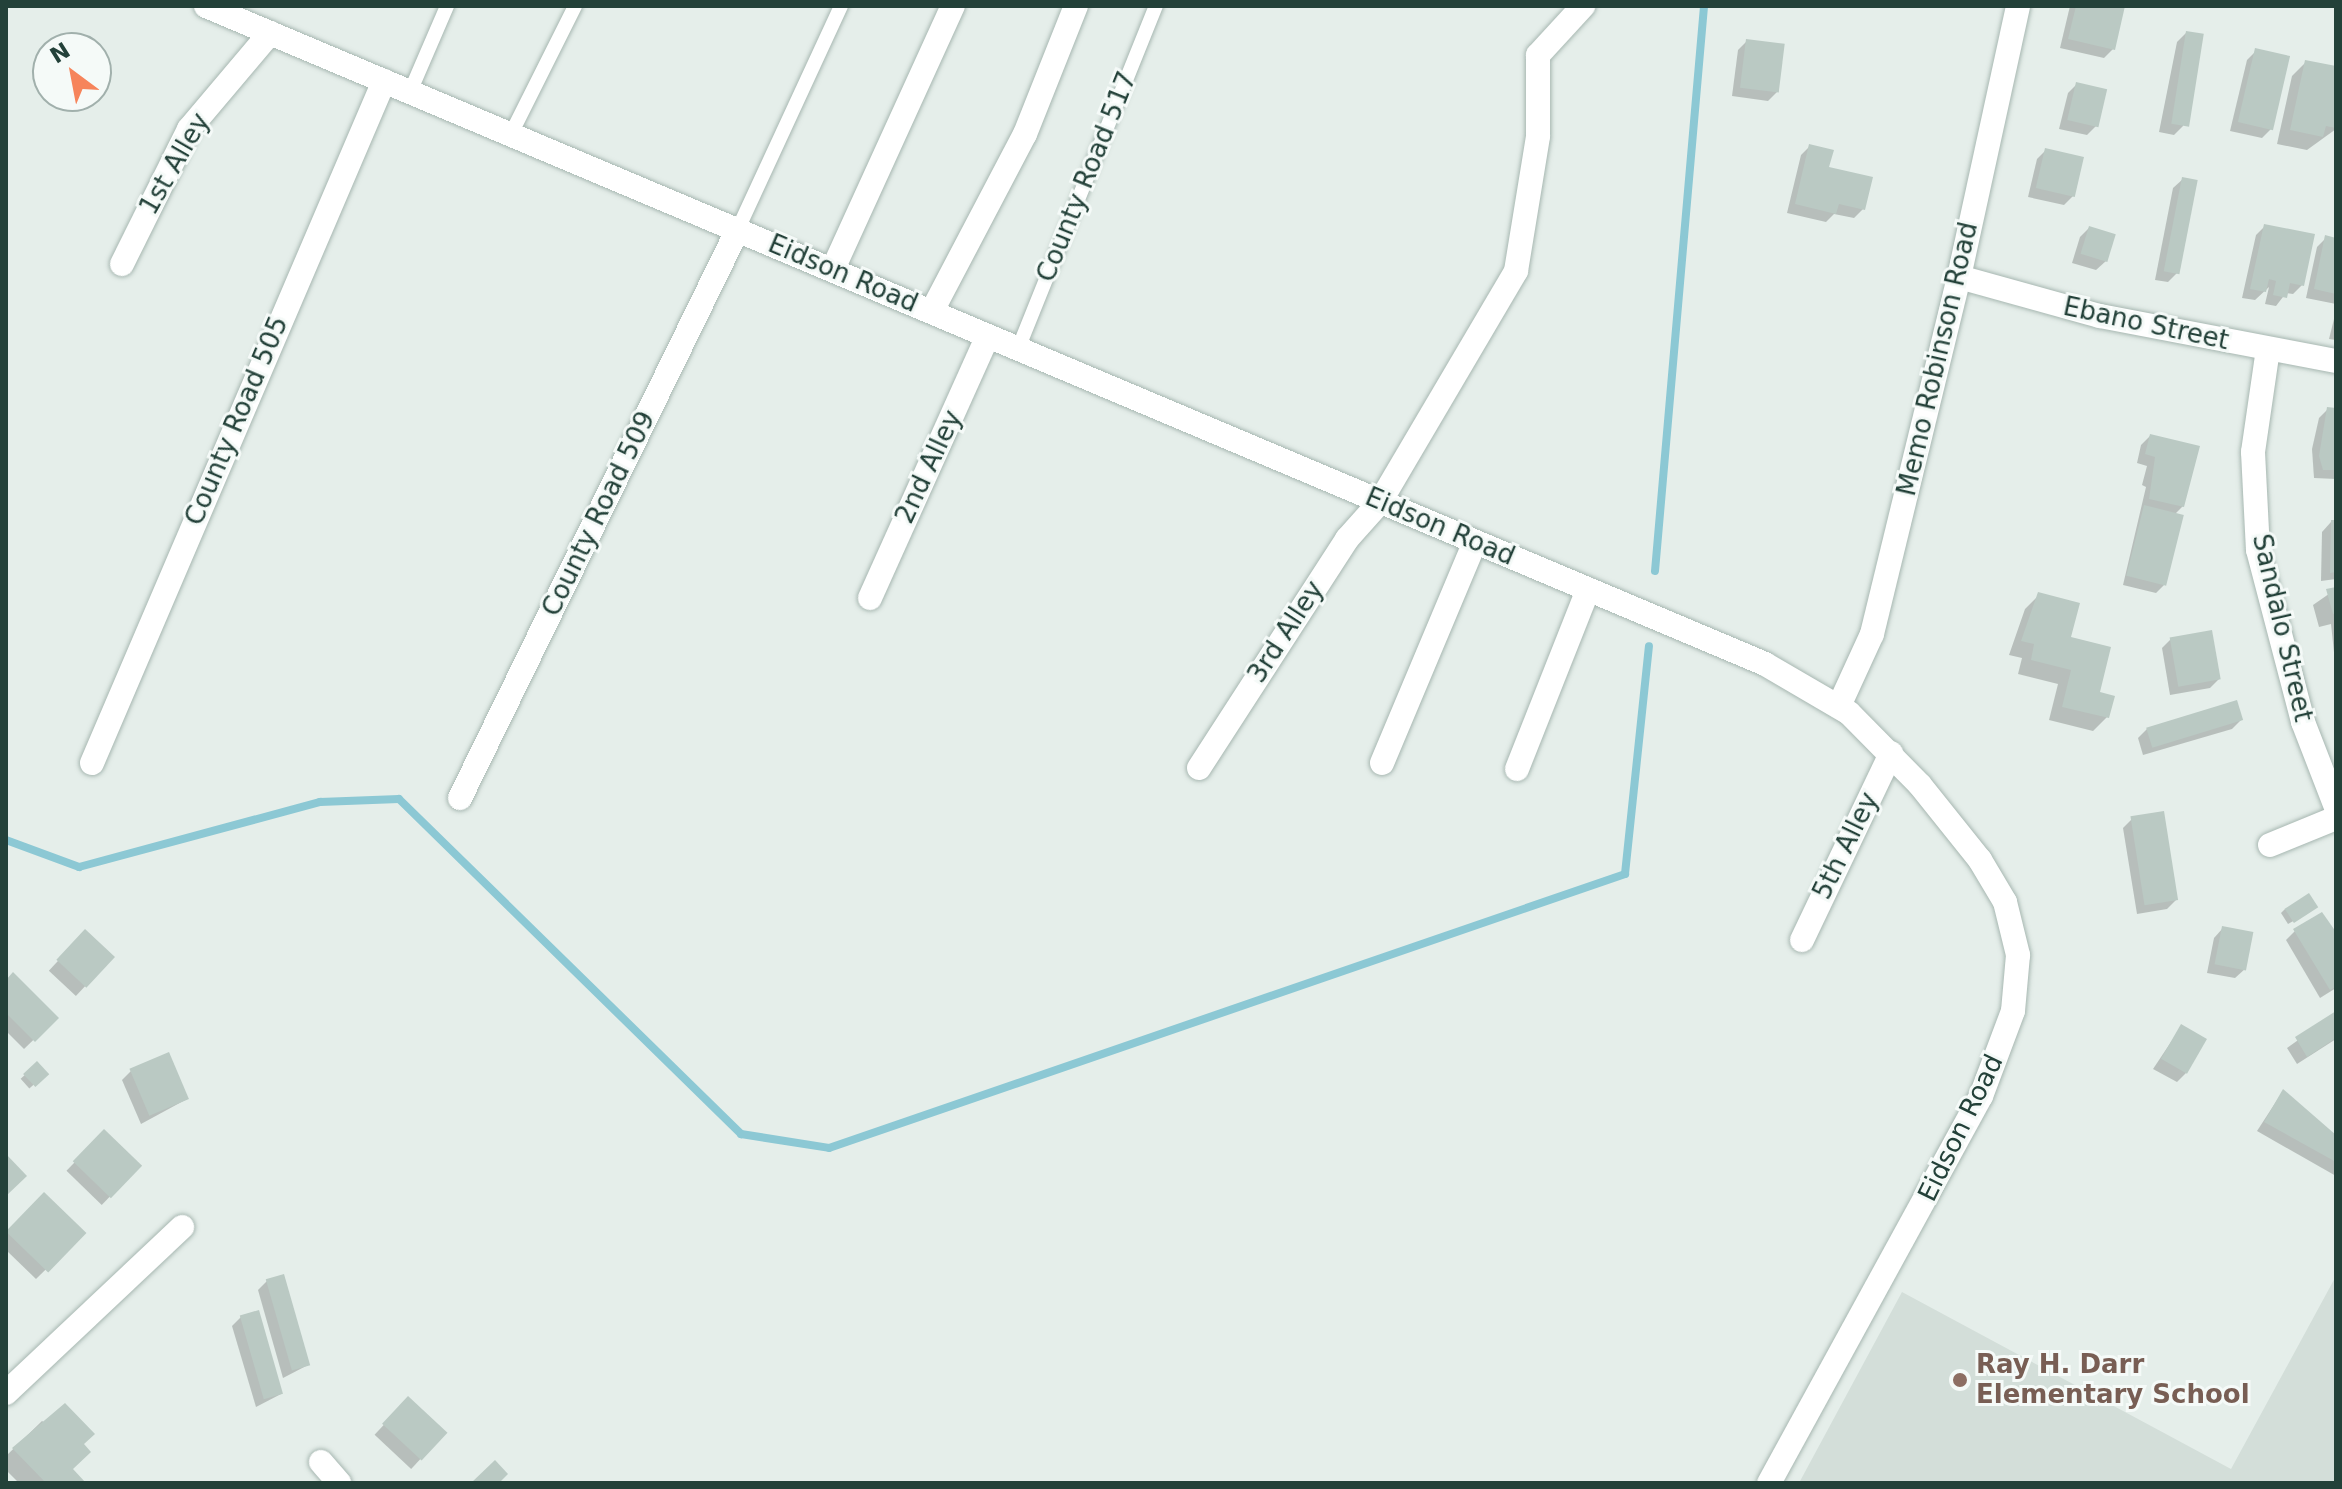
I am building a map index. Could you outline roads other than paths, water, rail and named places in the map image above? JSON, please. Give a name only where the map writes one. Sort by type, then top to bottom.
[{"type":"street","name":"Eidson Road","points":[[206,6],[1765,664],[1839,706],[1891,753],[1980,860],[2005,902],[2018,955],[2013,1011],[1981,1096],[1769,1483]]},
{"type":"street","points":[[833,269],[953,6]]},
{"type":"street","points":[[932,311],[1025,134],[1076,6]]},
{"type":"street","name":"3rd Alley","points":[[1199,768],[1347,539],[1380,502],[1516,271],[1538,136],[1538,55],[1583,6]]},
{"type":"street","name":"Memo Robinson Road","points":[[1839,706],[1872,634],[1959,277],[2018,6]]},
{"type":"street","name":"1st Alley","points":[[122,264],[189,129],[270,33]]},
{"type":"street","name":"County Road 505","points":[[92,763],[384,81]]},
{"type":"street","name":"County Road 509","points":[[460,798],[738,229]]},
{"type":"street","name":"Ebano Street","points":[[1959,277],[2100,316],[2336,361]]},
{"type":"street","name":"2nd Alley","points":[[870,598],[988,336]]},
{"type":"street","name":"Sandalo Street","points":[[2268,349],[2253,452],[2258,550],[2303,722],[2336,807]]},
{"type":"street","points":[[1382,763],[1475,542]]},
{"type":"street","points":[[1517,769],[1588,590]]},
{"type":"street","name":"5th Alley","points":[[1802,940],[1891,753]]},
{"type":"street","points":[[2270,845],[2336,818]]},
{"type":"street","points":[[6,1393],[182,1227]]},
{"type":"street","points":[[321,1462],[339,1483]]},
{"type":"lane","points":[[410,92],[447,6]]},
{"type":"lane","points":[[511,134],[575,6]]},
{"type":"lane","points":[[738,229],[841,6]]},
{"type":"lane","name":"County Road 517","points":[[1018,349],[1156,6]]},
{"type":"waterway","points":[[1655,571],[1704,6]]},
{"type":"waterway","points":[[6,840],[79,867],[320,802],[399,799],[741,1134],[829,1148],[1625,874],[1649,646]]},
{"type":"place","name":"Ray H. Darr Elementary School","points":[[1960,1380]]}]
